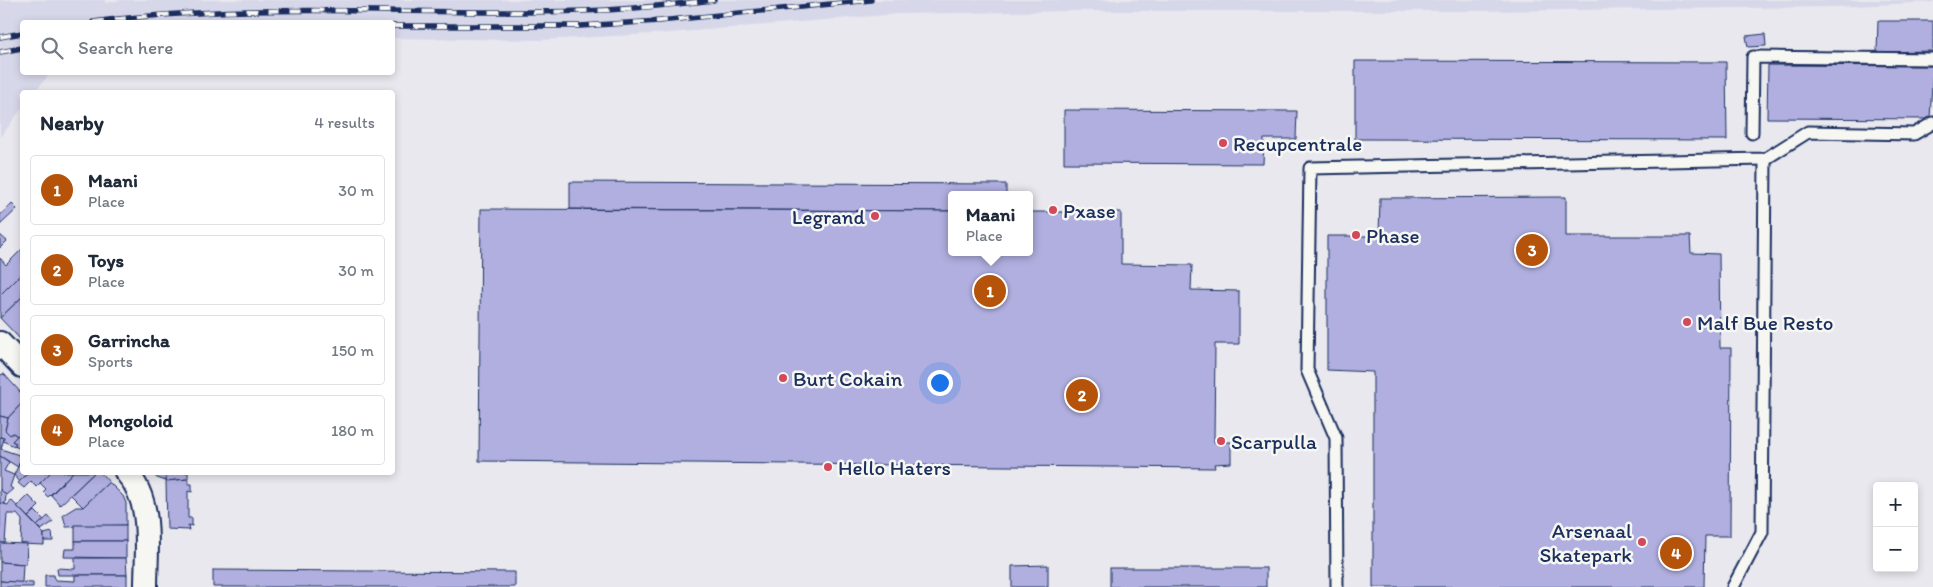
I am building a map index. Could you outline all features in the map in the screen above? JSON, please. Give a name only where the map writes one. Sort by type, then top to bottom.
[{"type":"street","points":[[0,343],[20,364]]},
{"type":"street","points":[[129,475],[134,481],[146,512],[146,587]]},
{"type":"lane","points":[[1752,133],[1753,58],[1933,59]]},
{"type":"lane","points":[[1337,587],[1336,438],[1307,370],[1310,168],[1765,159],[1808,132],[1914,134],[1933,123]]},
{"type":"lane","points":[[1733,587],[1762,532],[1765,159]]},
{"type":"shaded area","points":[[0,0],[105,0],[105,3],[122,0],[1933,0],[1933,2],[1836,7],[1476,11],[1073,11],[897,14],[669,33],[540,40],[395,38],[395,20],[20,20],[20,75],[48,75],[37,90],[20,90],[20,111],[0,138]]},
{"type":"building","points":[[1878,21],[1933,21],[1933,51],[1877,52]]},
{"type":"building","points":[[1765,34],[1766,46],[1748,47],[1746,36]]},
{"type":"building","points":[[1355,61],[1726,62],[1727,140],[1355,139]]},
{"type":"building","points":[[1768,65],[1933,66],[1930,119],[1767,118]]},
{"type":"building","points":[[1064,110],[1297,111],[1296,139],[1264,139],[1263,164],[1064,163]]},
{"type":"building","points":[[570,182],[1006,184],[1006,191],[948,191],[948,211],[570,209]]},
{"type":"building","points":[[1566,197],[1566,236],[1690,236],[1691,253],[1719,254],[1720,348],[1731,348],[1730,536],[1705,536],[1704,587],[1373,587],[1373,372],[1327,370],[1327,236],[1379,236],[1380,198]]},
{"type":"building","points":[[12,204],[17,209],[0,225],[0,215]]},
{"type":"building","points":[[481,209],[948,211],[948,256],[1033,256],[1033,212],[1121,212],[1121,264],[1192,265],[1191,290],[1239,291],[1239,344],[1215,344],[1214,442],[1231,442],[1231,463],[1214,464],[1215,468],[479,461]]},
{"type":"building","points":[[0,235],[7,241],[0,248]]},
{"type":"building","points":[[20,251],[20,275],[0,295],[0,258],[6,265]]},
{"type":"building","points":[[20,275],[20,299],[0,318],[0,295]]},
{"type":"building","points":[[20,299],[20,339],[0,318]]},
{"type":"building","points":[[4,374],[20,392],[20,405],[8,418],[0,416],[0,375]]},
{"type":"building","points":[[20,405],[20,433],[17,436],[13,433],[10,435],[5,430],[8,418]]},
{"type":"building","points":[[0,416],[8,418],[5,430],[10,435],[13,433],[17,436],[12,441],[16,443],[14,446],[3,441],[4,438],[0,437]]},
{"type":"building","points":[[20,433],[19,448],[14,446],[16,443],[12,441]]},
{"type":"building","points":[[0,437],[4,438],[1,449],[20,455],[18,467],[0,456]]},
{"type":"building","points":[[0,456],[9,462],[4,471],[14,475],[10,487],[13,489],[6,495],[0,489]]},
{"type":"building","points":[[20,462],[20,475],[26,475],[20,482],[14,475]]},
{"type":"building","points":[[26,475],[48,475],[36,487],[31,481],[24,488],[18,483]]},
{"type":"building","points":[[48,475],[70,475],[48,497],[43,492],[46,489],[40,483]]},
{"type":"building","points":[[70,475],[92,475],[60,505],[51,495]]},
{"type":"building","points":[[92,475],[103,475],[109,482],[83,507],[71,495]]},
{"type":"building","points":[[154,475],[167,475],[166,481]]},
{"type":"building","points":[[167,475],[188,475],[188,479],[166,481]]},
{"type":"building","points":[[188,479],[188,484],[192,484],[192,492],[188,491],[188,518],[192,518],[192,526],[188,525],[189,530],[167,529],[166,481]]},
{"type":"building","points":[[109,482],[123,496],[126,503],[126,525],[66,527],[63,515],[76,507],[83,507]]},
{"type":"building","points":[[0,489],[6,495],[5,504],[0,503]]},
{"type":"building","points":[[28,495],[39,506],[28,517],[17,506]]},
{"type":"building","points":[[11,500],[44,534],[44,545],[21,544],[22,520],[17,514],[7,514],[5,543],[0,543],[0,503],[8,505]]},
{"type":"building","points":[[35,511],[44,520],[37,526],[28,517]]},
{"type":"building","points":[[48,516],[53,522],[41,530],[37,526]]},
{"type":"building","points":[[75,525],[126,525],[126,541],[75,541]]},
{"type":"building","points":[[52,532],[53,541],[44,541],[44,534]]},
{"type":"building","points":[[75,541],[126,541],[126,558],[64,557],[65,549],[75,549]]},
{"type":"building","points":[[0,543],[27,544],[26,564],[0,562]]},
{"type":"building","points":[[75,558],[126,558],[127,575],[58,575],[57,568],[75,569]]},
{"type":"building","points":[[0,562],[23,564],[22,583],[0,581]]},
{"type":"building","points":[[1048,565],[1048,587],[1012,587],[1012,566]]},
{"type":"building","points":[[1110,568],[1266,568],[1266,587],[1110,587]]},
{"type":"building","points":[[213,570],[515,572],[515,587],[213,587]]},
{"type":"building","points":[[45,575],[54,575],[55,580],[75,581],[75,575],[127,575],[127,587],[45,587]]},
{"type":"building","points":[[0,581],[33,583],[33,587],[0,587]]},
{"type":"railway","points":[[113,20],[215,12],[337,10],[521,12],[599,10],[714,0]]},
{"type":"railway","points":[[395,26],[580,26],[659,21],[871,0]]},
{"type":"railway","points":[[0,37],[20,33]]},
{"type":"railway","points":[[0,52],[20,48]]},
{"type":"place","name":"Recupcentrale","points":[[1223,143]]},
{"type":"place","name":"Pxase","points":[[1053,210]]},
{"type":"place","name":"Legrand","points":[[875,216]]},
{"type":"place","name":"Phase","points":[[1356,235]]},
{"type":"place","name":"Garrincha","points":[[1532,250]]},
{"type":"place","name":"Maani","points":[[990,291]]},
{"type":"place","name":"Malf Bue Resto","points":[[1687,322]]},
{"type":"place","name":"Burt Cokain","points":[[783,378]]},
{"type":"place","name":"Toys","points":[[1082,395]]},
{"type":"place","name":"Scarpulla","points":[[1221,441]]},
{"type":"place","name":"Hello Haters","points":[[828,467]]},
{"type":"place","name":"Arsenaal Skatepark","points":[[1642,542]]},
{"type":"place","name":"Mongoloid","points":[[1676,553]]}]
